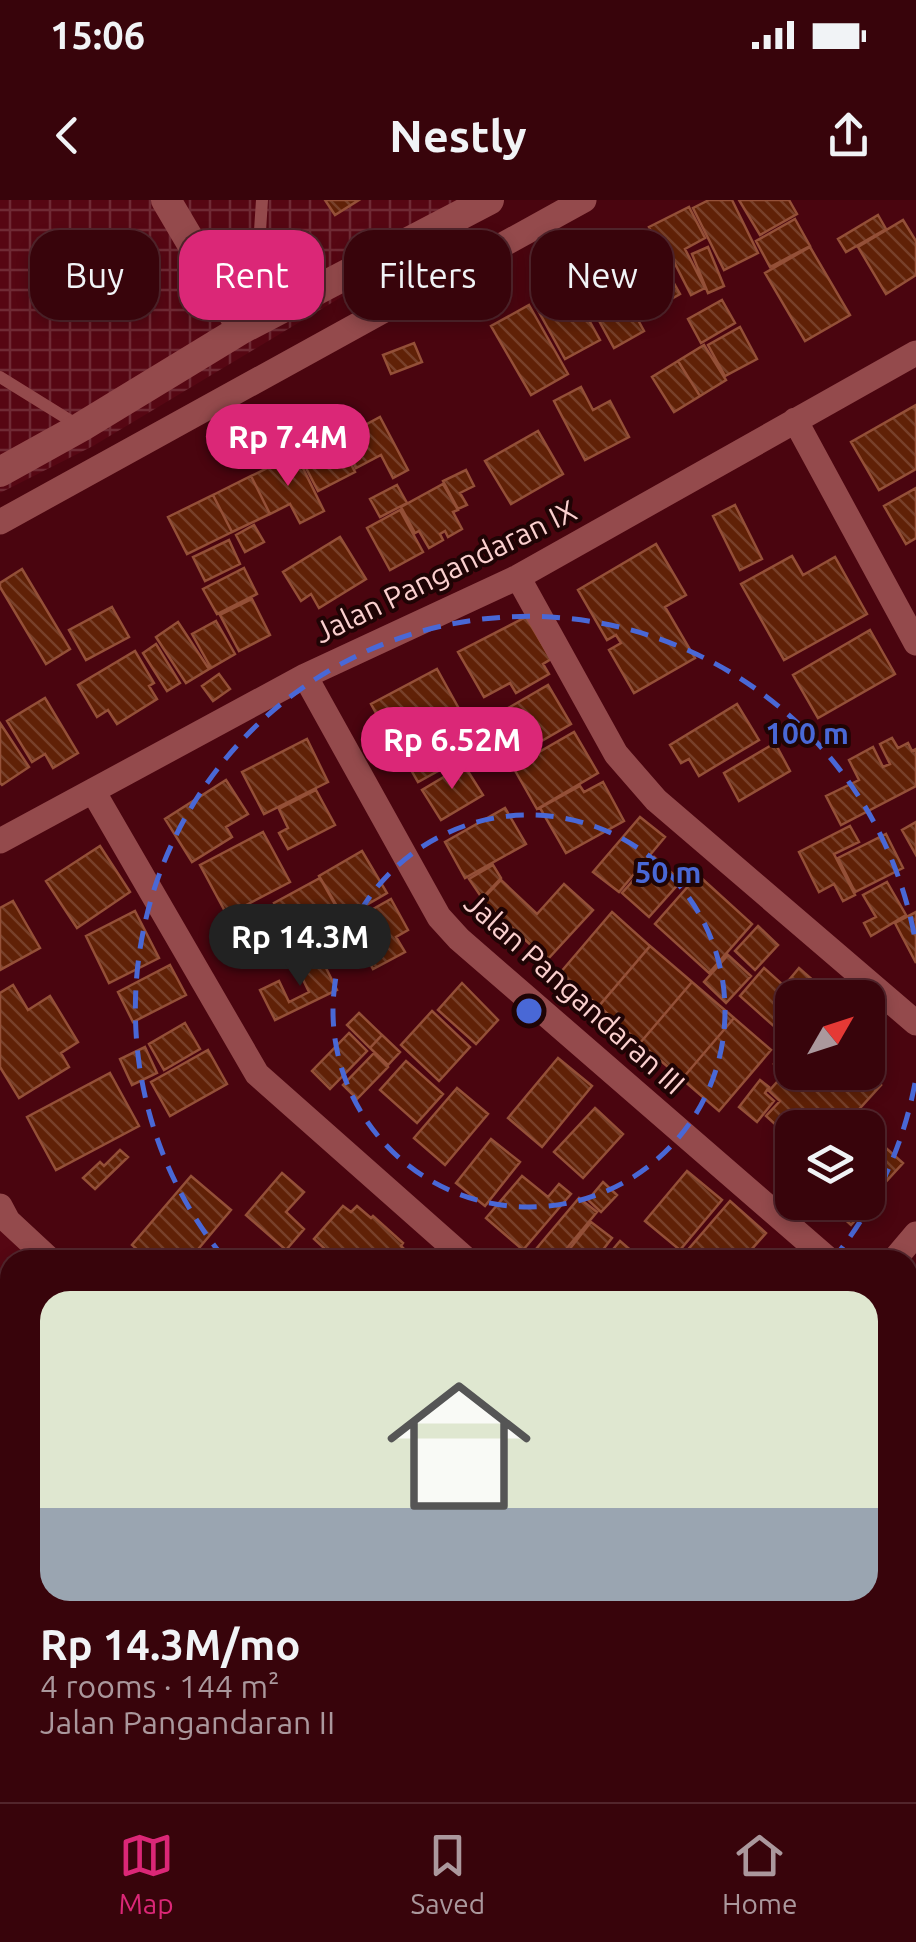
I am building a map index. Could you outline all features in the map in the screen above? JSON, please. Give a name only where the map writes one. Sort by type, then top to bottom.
[{"type":"street","points":[[166,200],[184,230]]},
{"type":"street","points":[[0,472],[81,428],[242,329],[490,200]]},
{"type":"street","points":[[0,522],[584,200]]},
{"type":"street","points":[[237,320],[242,329]]},
{"type":"street","name":"Jalan Pangandaran IX","points":[[0,841],[304,676],[518,577],[916,353]]},
{"type":"street","points":[[795,420],[916,643]]},
{"type":"street","points":[[518,577],[630,774],[916,1023]]},
{"type":"street","name":"Jalan Pangandaran III","points":[[304,676],[439,917],[818,1250]]},
{"type":"street","points":[[93,791],[257,1074],[456,1250]]},
{"type":"street","points":[[1,1211],[39,1250]]},
{"type":"lane","points":[[260,230],[262,200]]},
{"type":"lane","points":[[0,376],[81,428]]},
{"type":"shaded area","points":[[0,200],[503,200],[453,230],[344,230],[344,295],[324,307],[324,230],[179,230],[179,320],[303,320],[93,446],[0,493]]},
{"type":"shaded area","points":[[0,1214],[25,1250],[0,1250]]},
{"type":"building","points":[[325,200],[359,200],[335,215]]},
{"type":"building","points":[[709,200],[732,200],[758,253],[724,270],[693,208]]},
{"type":"building","points":[[739,200],[789,200],[797,214],[760,235]]},
{"type":"building","points":[[689,207],[705,238],[685,249],[705,288],[691,295],[673,260],[673,230],[649,227]]},
{"type":"building","points":[[878,215],[886,229],[846,252],[838,239]]},
{"type":"building","points":[[795,219],[810,246],[770,267],[756,241]]},
{"type":"building","points":[[903,220],[916,241],[916,275],[886,294],[858,247]]},
{"type":"building","points":[[708,247],[724,286],[708,293],[692,254]]},
{"type":"building","points":[[810,247],[850,315],[805,341],[765,273]]},
{"type":"building","points":[[722,300],[735,323],[701,343],[688,319]]},
{"type":"building","points":[[529,305],[531,320],[537,320],[568,374],[531,395],[491,326],[511,320],[511,315]]},
{"type":"building","points":[[543,320],[589,320],[600,340],[565,359]]},
{"type":"building","points":[[599,320],[638,320],[644,331],[614,348]]},
{"type":"building","points":[[740,327],[757,359],[725,376],[708,345]]},
{"type":"building","points":[[414,343],[422,362],[391,374],[383,355]]},
{"type":"building","points":[[704,345],[726,380],[700,396],[678,361]]},
{"type":"building","points":[[678,361],[700,396],[674,412],[652,377]]},
{"type":"building","points":[[581,387],[593,410],[610,401],[629,437],[585,460],[554,401]]},
{"type":"building","points":[[916,405],[916,469],[879,490],[851,442]]},
{"type":"building","points":[[380,417],[408,470],[393,478],[381,455],[356,468],[341,438]]},
{"type":"building","points":[[315,418],[318,423],[327,418],[355,472],[318,491],[290,437],[294,435],[292,430]]},
{"type":"building","points":[[538,431],[563,474],[511,504],[485,461]]},
{"type":"building","points":[[296,454],[324,511],[300,523],[290,504],[270,514],[251,476]]},
{"type":"building","points":[[466,470],[474,486],[460,493],[467,505],[458,509],[443,481]]},
{"type":"building","points":[[251,476],[270,514],[232,532],[213,495]]},
{"type":"building","points":[[443,484],[458,510],[453,512],[462,529],[448,537],[445,531],[440,534],[443,540],[429,548],[419,531],[415,533],[401,507]]},
{"type":"building","points":[[397,485],[407,503],[380,517],[370,499]]},
{"type":"building","points":[[916,488],[916,538],[906,544],[884,506]]},
{"type":"building","points":[[213,495],[232,532],[187,554],[168,517]]},
{"type":"building","points":[[735,505],[762,559],[740,570],[713,516]]},
{"type":"building","points":[[400,510],[423,552],[390,570],[367,528]]},
{"type":"building","points":[[254,525],[264,542],[245,552],[236,535]]},
{"type":"building","points":[[340,537],[366,579],[319,608],[311,594],[301,601],[283,572]]},
{"type":"building","points":[[229,540],[240,564],[205,581],[193,557]]},
{"type":"building","points":[[656,544],[686,595],[665,607],[695,658],[634,693],[609,650],[621,643],[616,635],[607,640],[578,590]]},
{"type":"building","points":[[792,556],[803,575],[835,557],[867,614],[784,660],[741,584]]},
{"type":"building","points":[[244,568],[257,594],[217,614],[203,589]]},
{"type":"building","points":[[22,569],[70,649],[46,664],[0,587],[0,583]]},
{"type":"building","points":[[252,599],[270,635],[239,651],[220,615]]},
{"type":"building","points":[[112,607],[129,637],[86,660],[69,630]]},
{"type":"building","points":[[526,617],[551,659],[543,664],[549,674],[516,693],[510,683],[484,697],[458,652]]},
{"type":"building","points":[[216,621],[235,654],[211,668],[192,634]]},
{"type":"building","points":[[178,622],[209,669],[186,683],[156,637]]},
{"type":"building","points":[[870,630],[895,674],[818,718],[793,675]]},
{"type":"building","points":[[156,644],[180,683],[167,691],[143,653]]},
{"type":"building","points":[[135,651],[154,683],[149,686],[157,699],[117,724],[108,710],[97,717],[78,685]]},
{"type":"building","points":[[437,669],[458,707],[392,742],[371,704]]},
{"type":"building","points":[[219,674],[230,689],[213,701],[202,686]]},
{"type":"building","points":[[548,685],[571,724],[507,761],[484,722]]},
{"type":"building","points":[[45,698],[78,753],[53,768],[45,754],[32,762],[7,721]]},
{"type":"building","points":[[737,704],[759,740],[699,776],[689,759],[681,763],[670,745]]},
{"type":"building","points":[[0,723],[29,767],[2,785],[0,783]]},
{"type":"building","points":[[446,724],[456,742],[466,737],[474,752],[438,771],[420,737]]},
{"type":"building","points":[[574,732],[598,773],[537,809],[513,767]]},
{"type":"building","points":[[420,737],[438,771],[418,782],[399,749]]},
{"type":"building","points":[[892,738],[898,748],[908,743],[912,751],[916,749],[916,786],[841,825],[826,796],[859,780],[849,760],[873,747],[883,767],[890,764],[880,744]]},
{"type":"building","points":[[307,739],[328,782],[264,814],[242,772]]},
{"type":"building","points":[[775,743],[790,771],[739,801],[724,773]]},
{"type":"building","points":[[464,765],[483,795],[441,820],[422,790]]},
{"type":"building","points":[[226,780],[248,814],[226,827],[232,837],[192,862],[165,819]]},
{"type":"building","points":[[603,782],[624,821],[566,853],[540,808],[580,786],[584,792]]},
{"type":"building","points":[[316,790],[335,825],[288,849],[279,833],[288,828],[279,809]]},
{"type":"building","points":[[505,808],[526,844],[465,878],[445,842]]},
{"type":"building","points":[[640,817],[665,837],[619,892],[593,872]]},
{"type":"building","points":[[916,822],[916,855],[902,830]]},
{"type":"building","points":[[850,826],[859,842],[834,854],[855,895],[843,901],[834,884],[819,892],[799,852]]},
{"type":"building","points":[[263,832],[290,882],[227,915],[200,865]]},
{"type":"building","points":[[886,834],[903,868],[855,892],[838,858]]},
{"type":"building","points":[[100,846],[130,892],[77,928],[46,881]]},
{"type":"building","points":[[362,851],[387,893],[344,918],[319,876]]},
{"type":"building","points":[[654,857],[681,881],[649,917],[622,893]]},
{"type":"building","points":[[493,865],[501,878],[482,898],[469,879]]},
{"type":"building","points":[[698,875],[752,924],[709,973],[655,924]]},
{"type":"building","points":[[320,878],[343,919],[297,944],[274,903]]},
{"type":"building","points":[[501,880],[537,914],[564,884],[593,910],[547,960],[482,900]]},
{"type":"building","points":[[887,882],[906,915],[871,936],[864,923],[876,917],[863,895]]},
{"type":"building","points":[[391,899],[408,930],[396,937],[405,952],[373,969],[348,923]]},
{"type":"building","points":[[13,901],[40,948],[0,970],[0,908]]},
{"type":"building","points":[[135,911],[159,958],[109,983],[86,936]]},
{"type":"building","points":[[612,912],[650,946],[599,1006],[560,973]]},
{"type":"building","points":[[916,912],[916,963],[895,923]]},
{"type":"building","points":[[338,924],[354,954],[331,967],[314,937]]},
{"type":"building","points":[[758,926],[778,945],[755,970],[735,951]]},
{"type":"building","points":[[650,946],[692,982],[640,1043],[599,1006]]},
{"type":"building","points":[[728,955],[751,976],[726,1003],[704,982]]},
{"type":"building","points":[[320,956],[337,990],[275,1020],[260,990],[279,981],[289,1002],[309,992],[297,967]]},
{"type":"building","points":[[170,965],[186,995],[133,1022],[118,992]]},
{"type":"building","points":[[764,968],[777,980],[775,1027],[740,996]]},
{"type":"building","points":[[799,968],[813,980],[789,980]]},
{"type":"building","points":[[692,982],[734,1018],[682,1079],[640,1043]]},
{"type":"building","points":[[462,983],[498,1020],[476,1044],[438,1010]]},
{"type":"building","points":[[13,985],[28,1010],[50,996],[78,1042],[61,1053],[69,1067],[19,1098],[0,1067],[0,993]]},
{"type":"building","points":[[432,1011],[470,1047],[439,1081],[401,1045]]},
{"type":"building","points":[[359,1013],[382,1035],[370,1048],[347,1025]]},
{"type":"building","points":[[734,1018],[771,1050],[719,1111],[682,1079]]},
{"type":"building","points":[[185,1023],[200,1049],[164,1070],[149,1044]]},
{"type":"building","points":[[349,1033],[367,1051],[330,1089],[312,1071]]},
{"type":"building","points":[[382,1035],[400,1052],[388,1065],[370,1048]]},
{"type":"building","points":[[145,1047],[157,1073],[132,1085],[120,1059]]},
{"type":"building","points":[[208,1050],[227,1084],[170,1116],[151,1082]]},
{"type":"building","points":[[374,1053],[388,1067],[357,1099],[343,1085]]},
{"type":"building","points":[[558,1058],[592,1086],[542,1147],[508,1118]]},
{"type":"building","points":[[406,1061],[443,1094],[417,1123],[380,1090]]},
{"type":"building","points":[[110,1073],[139,1126],[56,1170],[27,1117]]},
{"type":"building","points":[[760,1080],[769,1087],[765,1093],[774,1101],[757,1122],[739,1107]]},
{"type":"building","points":[[775,1084],[775,1090],[876,1090],[858,1110],[775,1110],[775,1124],[766,1116],[780,1101],[769,1091]]},
{"type":"building","points":[[457,1088],[488,1114],[445,1165],[414,1138]]},
{"type":"building","points":[[595,1108],[623,1134],[583,1178],[554,1152]]},
{"type":"building","points":[[491,1139],[520,1162],[485,1206],[456,1183]]},
{"type":"building","points":[[885,1147],[903,1163],[885,1183]]},
{"type":"building","points":[[120,1150],[128,1157],[95,1189],[83,1178],[100,1162],[104,1166]]},
{"type":"building","points":[[687,1171],[722,1200],[680,1250],[645,1221]]},
{"type":"building","points":[[282,1173],[304,1192],[286,1212],[304,1229],[286,1250],[246,1215]]},
{"type":"building","points":[[191,1176],[231,1210],[197,1250],[138,1250],[132,1245]]},
{"type":"building","points":[[522,1176],[548,1197],[559,1184],[571,1194],[523,1250],[486,1218]]},
{"type":"building","points":[[603,1182],[617,1195],[601,1212],[588,1200]]},
{"type":"building","points":[[579,1198],[597,1212],[565,1250],[536,1249]]},
{"type":"building","points":[[730,1201],[766,1233],[751,1250],[688,1250]]},
{"type":"building","points":[[343,1206],[351,1212],[357,1206],[403,1243],[405,1250],[326,1250],[314,1239]]},
{"type":"building","points":[[591,1222],[612,1238],[603,1250],[569,1250]]},
{"type":"building","points":[[620,1241],[630,1250],[612,1250]]}]
